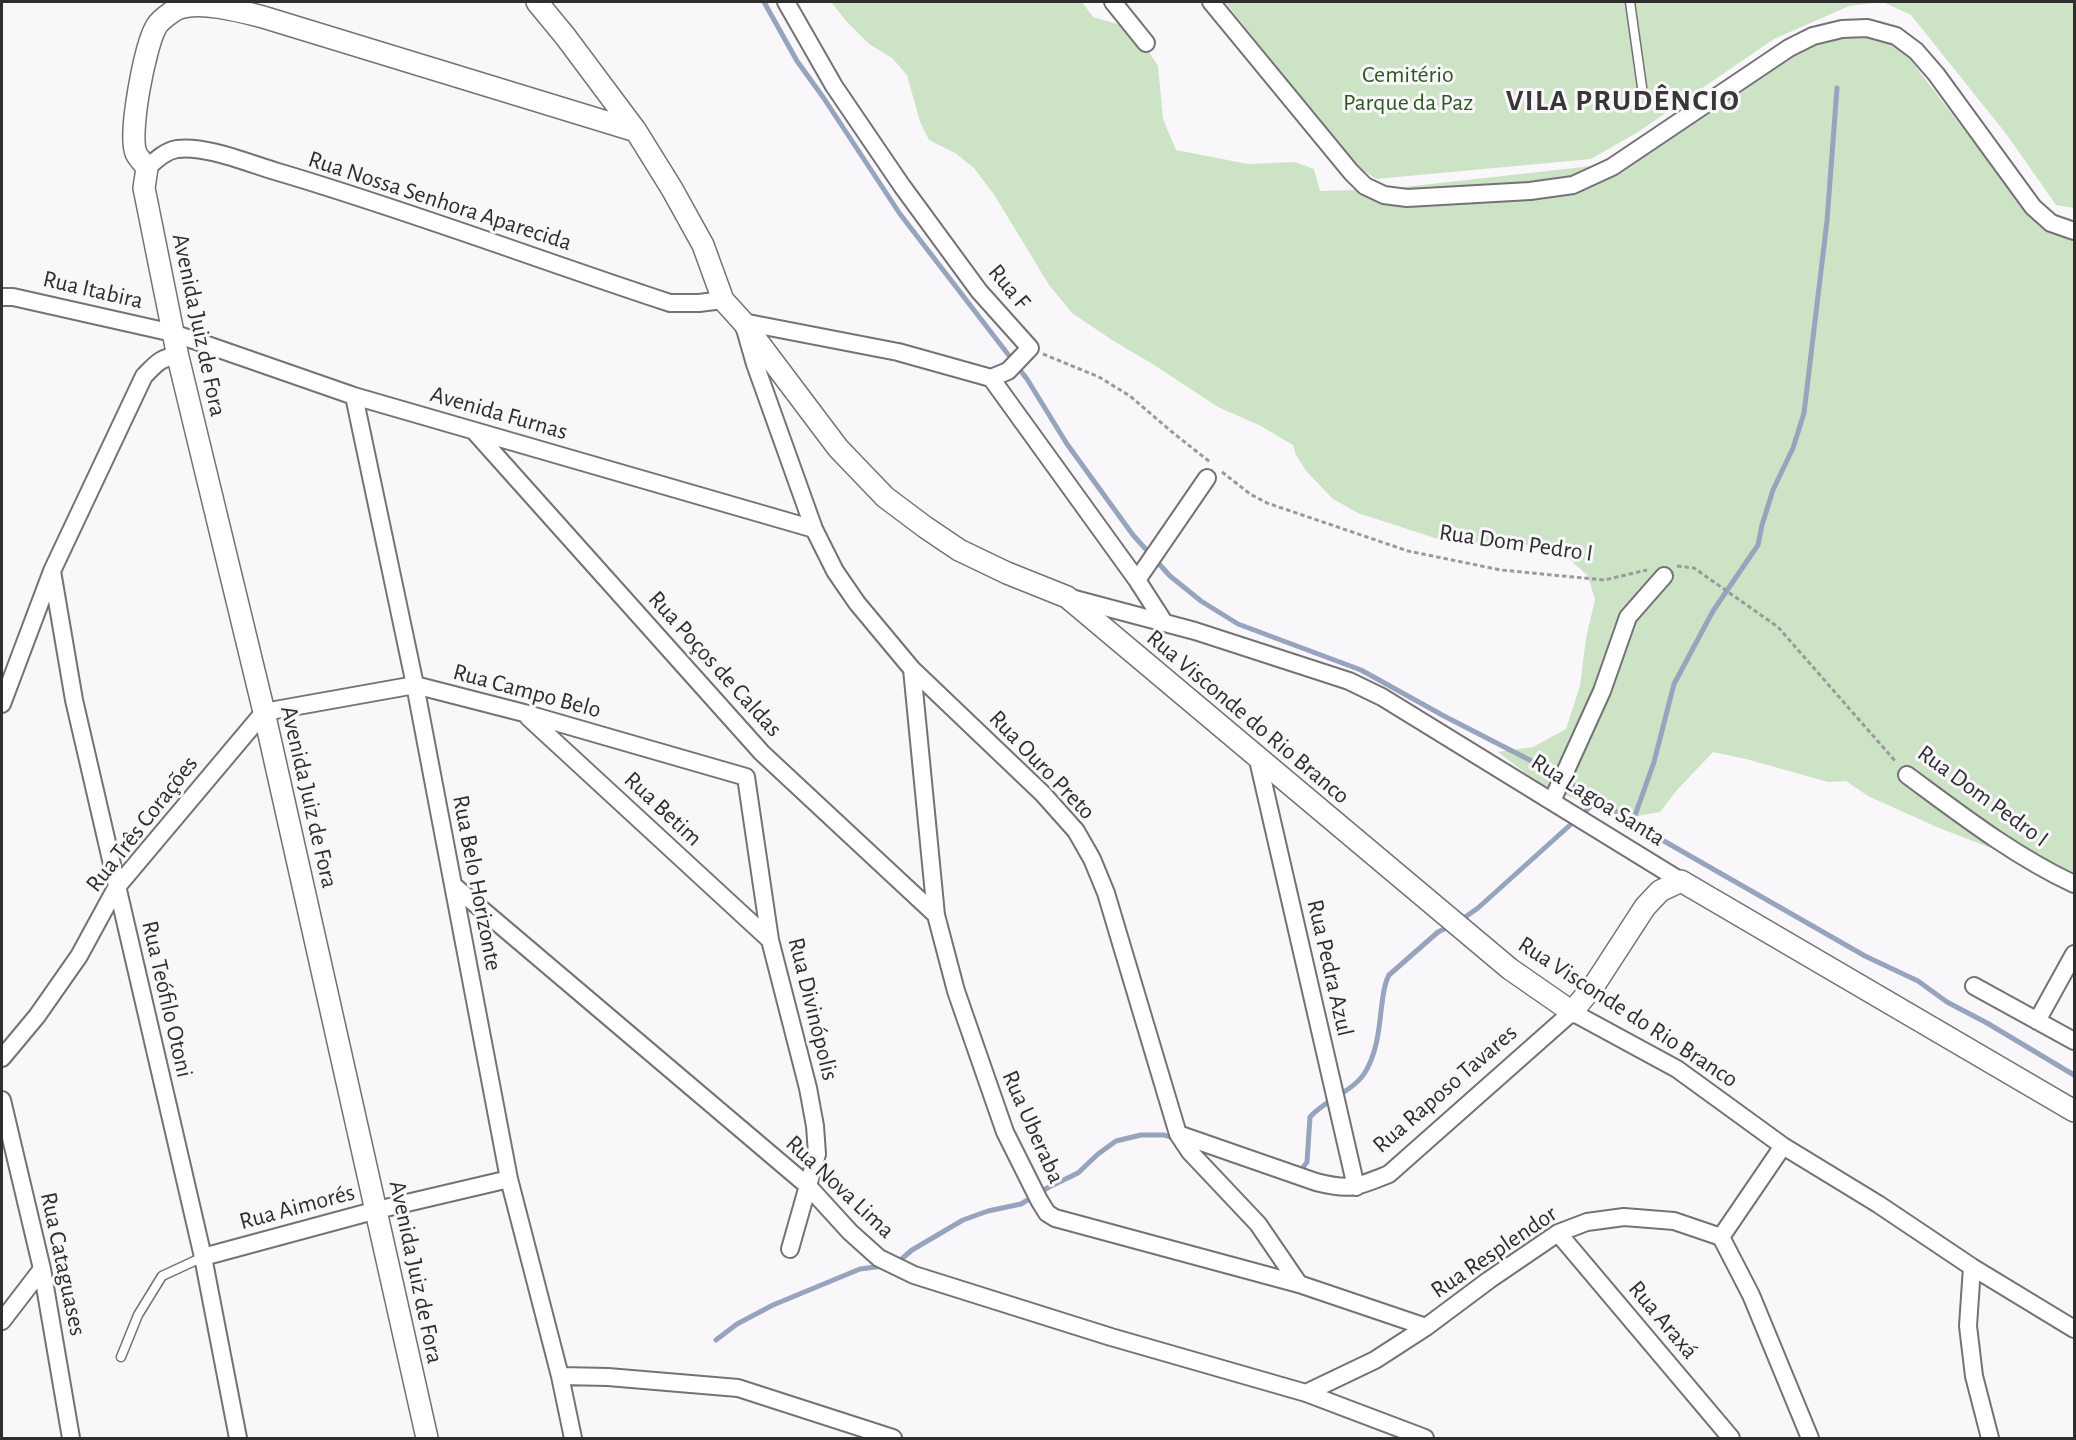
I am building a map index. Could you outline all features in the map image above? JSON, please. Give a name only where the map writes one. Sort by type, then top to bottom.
[{"type":"street","name":"Rua Visconde do Rio Branco","points":[[537,2],[636,130],[703,245],[723,300],[743,322],[838,448],[885,497],[925,528],[959,550],[1007,573],[1067,597],[1258,760],[1501,962],[1572,1012],[1677,1069],[1783,1146],[1878,1204],[1972,1267],[2074,1329]]},
{"type":"street","name":"Rua F","points":[[786,2],[834,86],[902,186],[979,291],[1030,348]]},
{"type":"street","points":[[1113,2],[1146,43]]},
{"type":"street","points":[[1211,2],[1351,172],[1365,186],[1384,195],[1407,198],[1530,191],[1573,185],[1612,167],[1805,40],[1842,29],[1868,28],[1896,36],[1916,51],[1936,74],[2033,207],[2051,223],[2074,231]]},
{"type":"street","points":[[147,168],[135,152],[134,125],[145,57],[157,24],[178,8],[199,5],[232,8],[636,130]]},
{"type":"street","name":"Rua Nossa Senhora Aparecida","points":[[147,168],[160,156],[177,149],[217,154],[320,185],[670,303],[723,300]]},
{"type":"street","name":"Avenida Juiz de Fora","points":[[147,168],[144,188],[178,357],[264,712],[427,1438]]},
{"type":"street","name":"Rua Itabira","points":[[2,297],[13,297],[173,333]]},
{"type":"street","points":[[743,322],[898,352],[990,378],[1008,371],[1030,348]]},
{"type":"street","name":"Rua Ouro Preto","points":[[743,322],[755,364],[814,529],[835,571],[857,603],[912,669],[1043,794],[1076,831],[1092,859],[1106,893],[1178,1134],[1190,1152],[1258,1224],[1299,1284]]},
{"type":"street","name":"Avenida Furnas","points":[[173,333],[354,396],[814,529]]},
{"type":"street","points":[[2,704],[52,571],[144,376],[157,362],[171,356],[178,357]]},
{"type":"street","points":[[990,378],[1137,580],[1164,622]]},
{"type":"street","name":"Rua Belo Horizonte","points":[[354,396],[415,685],[509,1179],[560,1376],[573,1438]]},
{"type":"street","name":"Rua Poços de Caldas","points":[[474,430],[762,753],[936,915]]},
{"type":"street","points":[[1137,580],[1207,478]]},
{"type":"street","points":[[1552,801],[1602,691],[1628,617],[1663,570]]},
{"type":"street","name":"Rua Teófilo Otoni","points":[[52,571],[74,700],[203,1257],[238,1438]]},
{"type":"street","name":"Rua Lagoa Santa","points":[[1067,597],[1164,622],[1349,681],[1382,697],[1682,881],[2074,1111]]},
{"type":"street","name":"Rua Uberaba","points":[[912,669],[936,915],[956,991],[1005,1132],[1047,1213],[1055,1218],[1299,1284],[1426,1328]]},
{"type":"street","name":"Rua Campo Belo","points":[[264,712],[415,685],[524,713],[746,777]]},
{"type":"street","name":"Rua Três Corações","points":[[2,1058],[37,1016],[79,956],[116,888],[264,712]]},
{"type":"street","name":"Rua Betim","points":[[524,713],[770,940]]},
{"type":"street","points":[[746,777],[762,753]]},
{"type":"street","name":"Rua Pedra Azul","points":[[1258,760],[1356,1187]]},
{"type":"street","name":"Rua Dom Pedro I","points":[[1907,775],[1963,816],[2047,872],[2074,884]]},
{"type":"street","name":"Rua Divinópolis","points":[[746,777],[770,940],[808,1088],[815,1126],[817,1154],[790,1249]]},
{"type":"street","name":"Rua Raposo Tavares","points":[[1178,1134],[1336,1187],[1356,1187],[1389,1174],[1572,1012],[1585,999],[1645,908],[1660,891],[1682,881]]},
{"type":"street","name":"Rua Nova Lima","points":[[453,885],[808,1186],[850,1232],[879,1258],[914,1275],[1111,1337],[1306,1393],[1425,1438]]},
{"type":"street","points":[[2037,1021],[2074,954]]},
{"type":"street","points":[[1974,986],[2074,1041]]},
{"type":"street","name":"Rua Cataguases","points":[[2,1100],[42,1269],[71,1438]]},
{"type":"street","points":[[1783,1146],[1721,1237],[1750,1295],[1810,1438]]},
{"type":"street","name":"Rua Aimorés","points":[[203,1257],[377,1210],[509,1179]]},
{"type":"street","name":"Rua Resplendor","points":[[1306,1393],[1375,1360],[1426,1328],[1488,1280],[1558,1233],[1587,1222],[1624,1217],[1674,1221],[1721,1237]]},
{"type":"street","name":"Rua Araxá","points":[[1558,1233],[1731,1438]]},
{"type":"street","points":[[1972,1267],[1968,1326],[1974,1376],[1990,1438]]},
{"type":"street","points":[[2,1321],[42,1269]]},
{"type":"street","points":[[560,1376],[608,1377],[738,1388],[893,1438]]},
{"type":"lane","points":[[1630,2],[1642,87]]},
{"type":"lane","points":[[121,1357],[138,1315],[162,1276],[203,1257]]},
{"type":"path","name":"Rua Dom Pedro I","points":[[1030,348],[1099,377],[1130,396],[1250,494],[1267,503],[1408,551],[1501,570],[1604,580],[1663,570],[1694,568],[1778,627],[1907,775]]},
{"type":"green space","points":[[831,2],[1082,2],[1093,17],[1121,25],[1140,38],[1158,66],[1163,119],[1176,150],[1248,164],[1295,162],[1314,169],[1320,191],[1386,189],[1592,166],[1663,134],[1803,50],[1847,34],[1892,36],[2001,178],[2051,229],[2074,238],[2074,880],[1939,828],[1868,796],[1846,781],[1828,782],[1713,752],[1677,790],[1660,812],[1626,818],[1541,785],[1498,752],[1533,747],[1566,729],[1580,686],[1586,638],[1595,600],[1588,576],[1565,555],[1528,545],[1444,541],[1358,513],[1333,499],[1307,472],[1296,455],[1293,445],[1259,425],[1218,407],[1072,313],[1049,285],[995,196],[974,168],[955,153],[929,140],[920,122],[907,75],[892,58],[869,44]]},
{"type":"green space","name":"Cemitério Parque da Paz","points":[[1225,2],[1883,2],[1849,6],[1774,39],[1638,132],[1591,159],[1376,179],[1353,163]]},
{"type":"green space","points":[[1883,2],[2074,2],[2074,208],[2056,205],[2007,135],[1911,15]]},
{"type":"waterway","points":[[764,2],[797,61],[900,214],[1027,379],[1067,444],[1133,535],[1170,576],[1201,601],[1238,624],[1361,670],[1553,772],[1657,837],[1865,956],[1918,981],[1947,1002],[2074,1075]]},
{"type":"waterway","points":[[1633,821],[1654,762],[1674,684],[1713,611],[1758,545],[1773,490],[1793,448],[1804,413],[1827,221],[1837,88]]},
{"type":"waterway","points":[[1461,920],[1478,908],[1599,799]]},
{"type":"waterway","points":[[1298,1174],[1307,1162],[1310,1117],[1322,1106],[1353,1086],[1368,1067],[1376,1043],[1389,975],[1438,932],[1450,926]]},
{"type":"waterway","points":[[897,1263],[912,1250],[963,1220],[988,1211],[1021,1204],[1078,1173],[1116,1141],[1141,1135],[1164,1135],[1176,1139]]},
{"type":"waterway","points":[[716,1340],[737,1324],[773,1305],[860,1269],[883,1266]]},
{"type":"district","name":"VILA PRUDÊNCIO","points":[[1623,101]]}]
